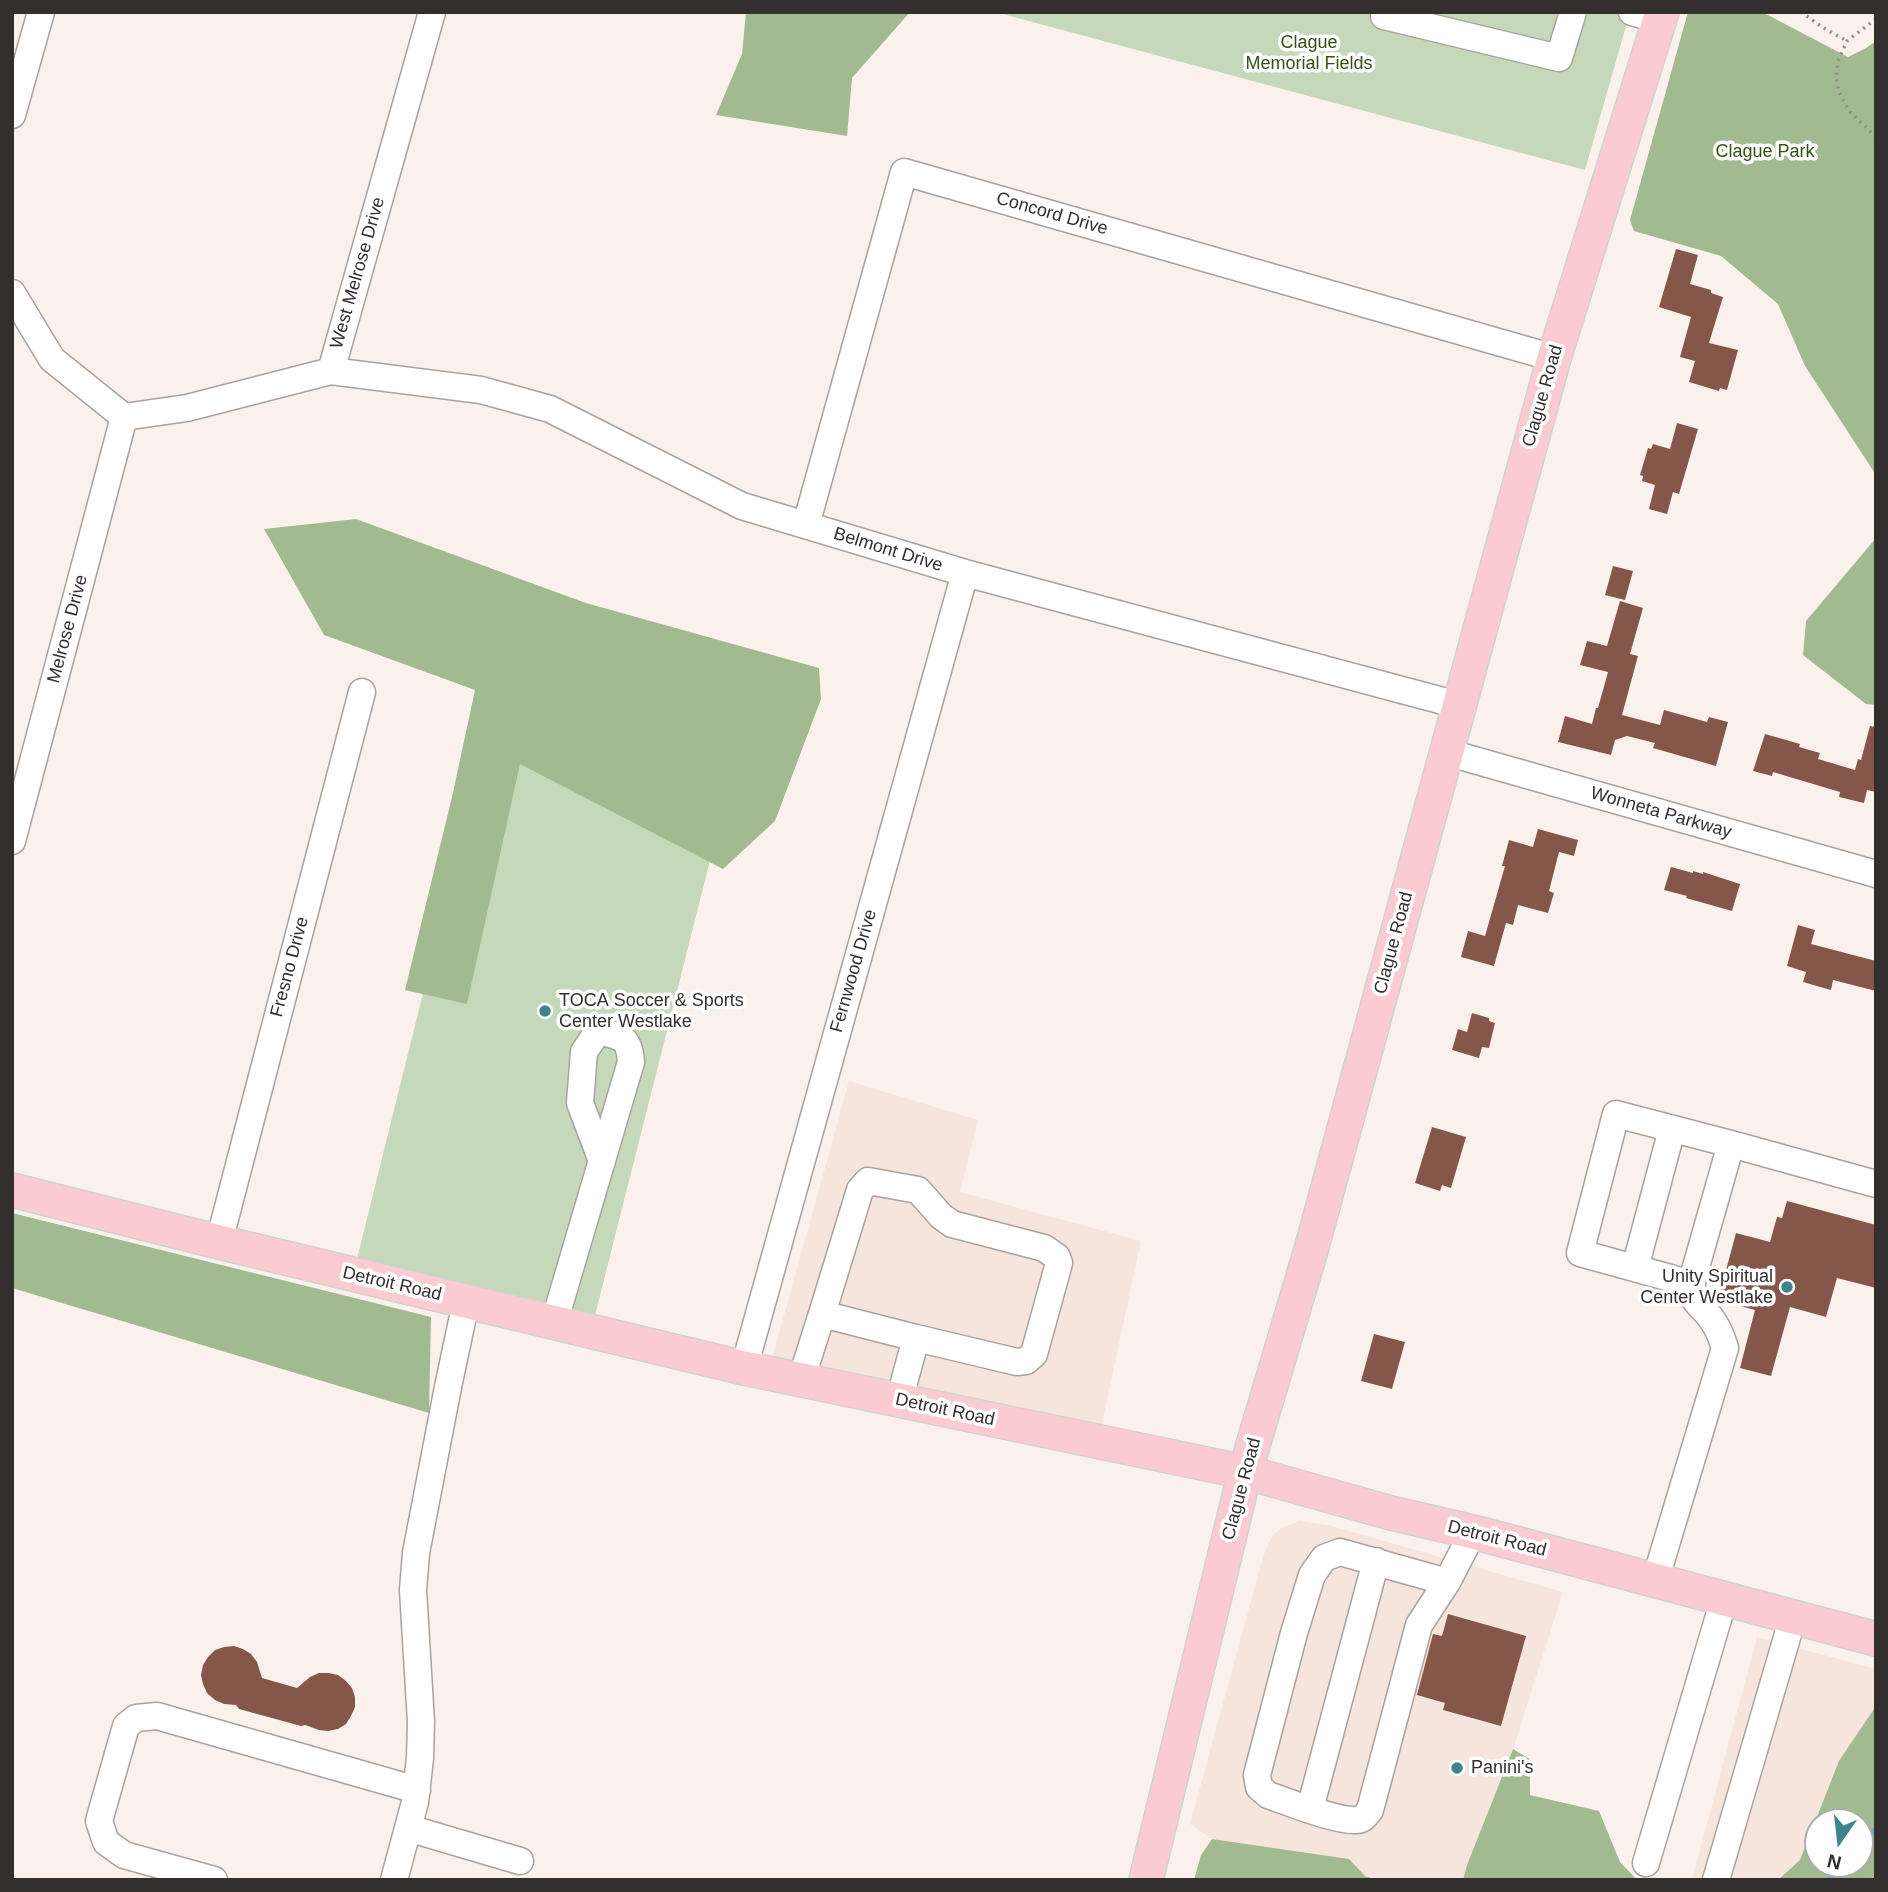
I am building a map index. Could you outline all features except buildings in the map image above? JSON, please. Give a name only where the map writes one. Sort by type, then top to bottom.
[{"type":"main road","name":"Clague Road","points":[[1146,1880],[1245,1472],[1311,1250],[1553,358],[1651,15]]},
{"type":"main road","name":"Detroit Road","points":[[12,1190],[744,1368],[1245,1472],[1391,1513],[1473,1532],[1876,1639]]},
{"type":"street","points":[[12,116],[41,12]]},
{"type":"street","name":"West Melrose Drive","points":[[124,416],[187,408],[331,371],[432,12]]},
{"type":"street","points":[[1385,12],[1384,16],[1559,58],[1573,12]]},
{"type":"street","name":"Concord Drive","points":[[806,525],[904,172],[1553,358]]},
{"type":"street","points":[[12,293],[52,359],[124,416]]},
{"type":"street","name":"Belmont Drive","points":[[331,371],[481,390],[550,409],[742,506],[965,573],[1458,705]]},
{"type":"street","name":"Melrose Drive","points":[[12,841],[124,416]]},
{"type":"street","name":"Fernwood Drive","points":[[744,1368],[965,573]]},
{"type":"street","name":"Fresno Drive","points":[[219,1242],[362,692]]},
{"type":"street","name":"Wonneta Parkway","points":[[1446,752],[1876,874]]},
{"type":"street","points":[[1692,1284],[1580,1253],[1616,1114],[1876,1184]]},
{"type":"street","points":[[1634,1268],[1672,1129]]},
{"type":"street","points":[[1655,1581],[1725,1348],[1718,1328],[1691,1293],[1731,1144]]},
{"type":"street","points":[[555,1323],[602,1161]]},
{"type":"street","points":[[801,1380],[860,1190],[869,1181],[918,1190],[941,1216],[952,1224],[1044,1248],[1057,1257],[1059,1262],[1034,1354],[1026,1361],[1017,1362],[822,1314]]},
{"type":"street","points":[[394,1880],[417,1790],[420,1758],[421,1722],[413,1590],[416,1553],[466,1302]]},
{"type":"street","points":[[899,1401],[916,1338]]},
{"type":"street","points":[[1447,1582],[1340,1552],[1324,1558],[1312,1575],[1294,1633],[1257,1775],[1259,1787],[1268,1795],[1340,1818],[1364,1818],[1370,1810],[1419,1625],[1447,1582],[1473,1532]]},
{"type":"street","points":[[1310,1809],[1376,1561]]},
{"type":"street","points":[[1646,1863],[1724,1599]]},
{"type":"street","points":[[1716,1880],[1793,1617]]},
{"type":"street","points":[[214,1880],[124,1855],[106,1842],[99,1821],[126,1726],[136,1718],[157,1716],[417,1790]]},
{"type":"street","points":[[408,1828],[520,1861]]},
{"type":"path","points":[[1801,12],[1847,41]]},
{"type":"path","points":[[1876,19],[1847,41],[1836,76],[1839,92],[1850,113],[1876,137]]},
{"type":"shaded area","points":[[849,1081],[978,1120],[960,1192],[1141,1241],[1098,1442],[768,1373]]},
{"type":"shaded area","points":[[1299,1521],[1328,1525],[1563,1592],[1513,1749],[1463,1880],[1377,1880],[1365,1876],[1348,1859],[1212,1839],[1190,1824],[1263,1557],[1274,1534]]},
{"type":"shaded area","points":[[1757,1637],[1876,1669],[1876,1880],[1692,1880]]},
{"type":"green space","points":[[746,12],[910,12],[852,78],[847,136],[716,115],[742,54]]},
{"type":"green space","name":"Clague Memorial Fields","points":[[995,12],[1630,12],[1585,170]]},
{"type":"green space","name":"Clague Park","points":[[1688,12],[1764,13],[1848,57],[1876,41],[1876,475],[1805,366],[1778,304],[1721,256],[1634,231],[1630,220]]},
{"type":"green space","points":[[356,519],[586,603],[819,668],[821,699],[775,821],[723,869],[520,764],[467,1004],[405,990],[475,690],[324,635],[264,529]]},
{"type":"green space","points":[[1876,538],[1876,705],[1866,704],[1803,655],[1806,621]]},
{"type":"green space","name":"TOCA Soccer & Sports Center Westlake","points":[[499,687],[739,746],[591,1331],[353,1275]]},
{"type":"green space","points":[[12,1213],[431,1317],[429,1413],[12,1288]]},
{"type":"green space","points":[[1876,1706],[1876,1880],[1778,1880],[1800,1860],[1804,1850],[1804,1878],[1874,1878],[1874,1808],[1820,1808],[1839,1761]]},
{"type":"green space","points":[[1513,1749],[1530,1759],[1530,1795],[1599,1811],[1620,1862],[1637,1880],[1463,1880]]},
{"type":"green space","points":[[1212,1839],[1349,1859],[1365,1876],[1377,1880],[1194,1880],[1201,1855]]},
{"type":"place","name":"TOCA Soccer & Sports Center Westlake","points":[[545,1011]]},
{"type":"place","name":"Unity Spiritual Center Westlake","points":[[1787,1287]]},
{"type":"place","name":"Panini's","points":[[1457,1768]]}]
